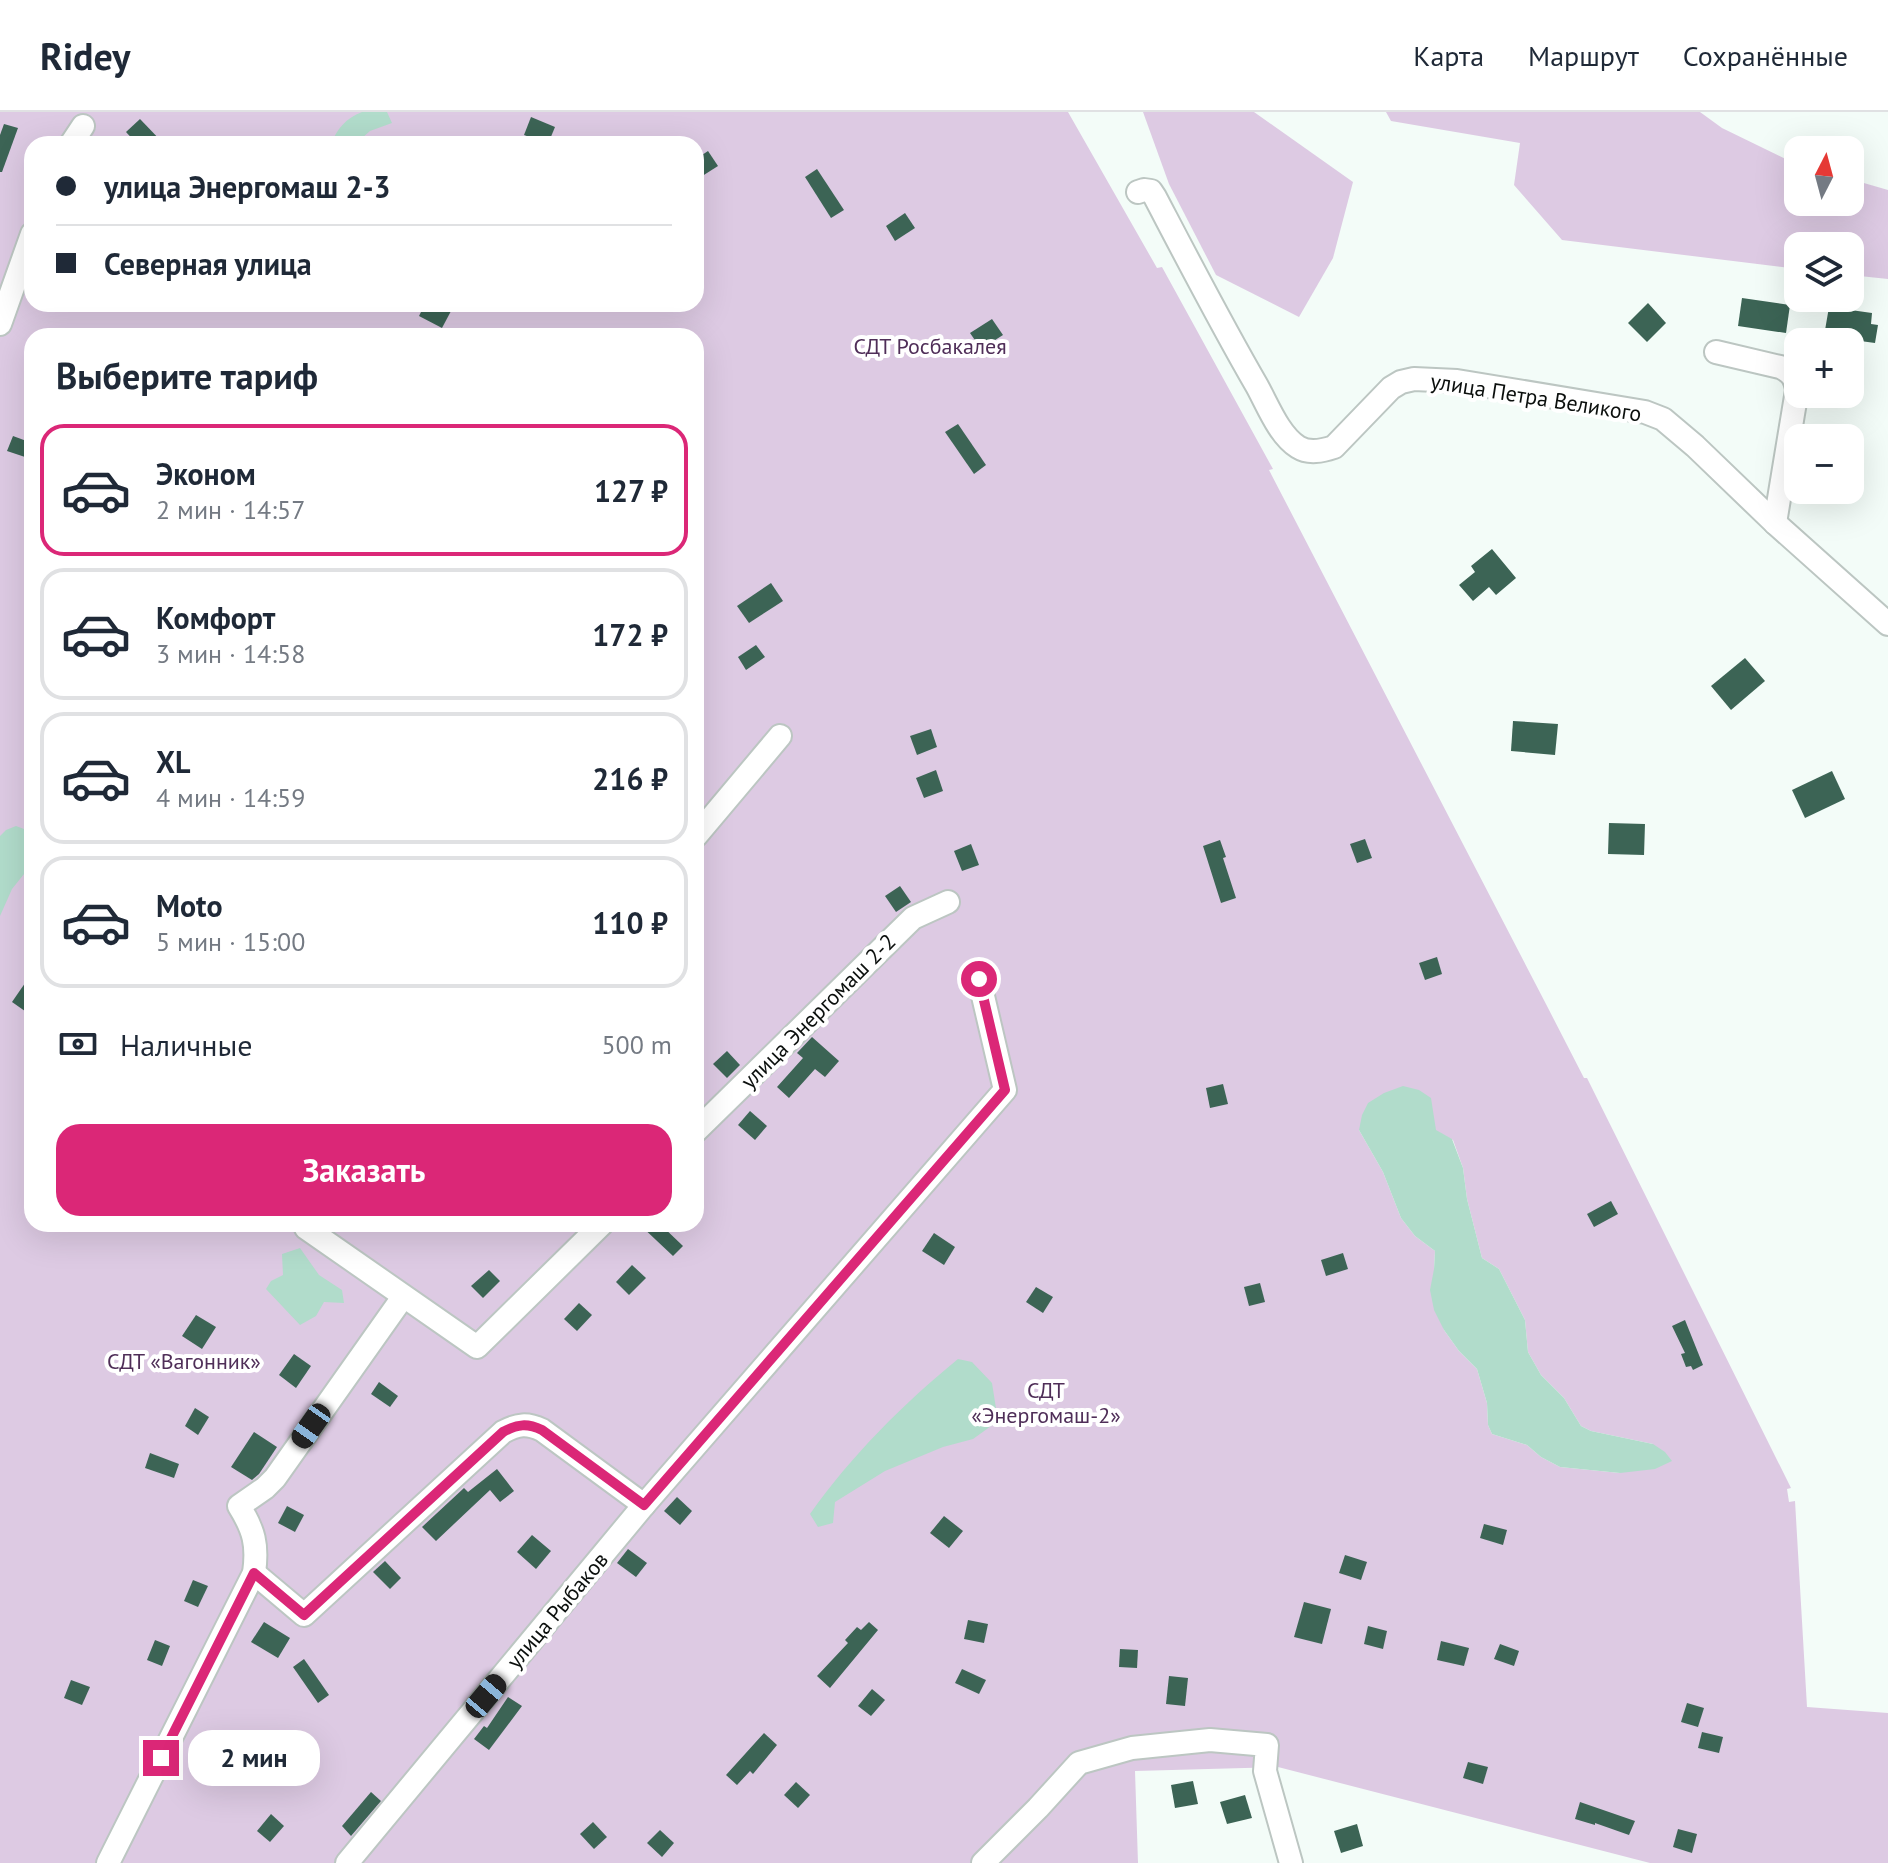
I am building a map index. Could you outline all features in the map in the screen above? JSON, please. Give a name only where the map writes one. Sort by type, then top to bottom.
[{"type":"street","name":"улица Петра Великого","points":[[1138,192],[1151,191],[1155,197],[1236,349],[1284,433],[1297,446],[1307,451],[1334,447],[1391,388],[1414,379],[1470,383],[1645,412],[1663,419],[1695,446],[1888,624]]},
{"type":"street","points":[[0,324],[24,256]]},
{"type":"street","points":[[1716,352],[1780,367],[1789,371],[1795,379],[1797,390],[1775,523]]},
{"type":"street","points":[[704,826],[780,736]]},
{"type":"street","name":"улица Энергомаш 2-2","points":[[704,1123],[913,918],[948,902]]},
{"type":"street","name":"улица Рыбаков","points":[[347,1863],[644,1505],[1005,1090],[979,979]]},
{"type":"street","points":[[312,1232],[477,1347],[594,1232]]},
{"type":"street","points":[[108,1863],[254,1573],[257,1553],[253,1533],[239,1506],[275,1478],[403,1297]]},
{"type":"street","points":[[254,1573],[304,1615],[503,1432],[514,1426],[529,1424],[542,1430],[644,1505]]},
{"type":"street","points":[[983,1863],[1079,1763],[1132,1748],[1210,1740],[1267,1745],[1265,1771],[1291,1863]]},
{"type":"green space","points":[[0,112],[1068,112],[1157,268],[1162,267],[1273,469],[1269,470],[1584,1078],[1587,1078],[1791,1488],[1787,1489],[1789,1502],[1795,1501],[1807,1707],[1888,1713],[1888,1863],[1650,1863],[1278,1767],[1135,1771],[1138,1863],[0,1863]],"holes":[[[1359,1130],[1436,1131],[1453,1140],[1463,1168],[1467,1199],[1482,1258],[1499,1269],[1525,1320],[1528,1352],[1541,1375],[1564,1398],[1581,1426],[1591,1431],[1653,1444],[1620,1473],[1560,1467],[1527,1445],[1492,1434],[1477,1369],[1444,1330],[1434,1269],[1435,1251],[1415,1236],[1401,1218],[1383,1172]]]},
{"type":"green space","points":[[1143,112],[1254,112],[1353,182],[1333,258],[1299,317],[1216,275],[1169,184]]},
{"type":"green space","points":[[1386,112],[1700,112],[1722,128],[1784,158],[1784,216],[1864,216],[1864,183],[1888,190],[1888,279],[1864,276],[1864,232],[1784,232],[1784,267],[1562,240],[1514,185],[1520,143],[1391,121]]},
{"type":"shaded area","points":[[362,112],[387,112],[392,123],[364,136],[335,136],[351,117]]},
{"type":"shaded area","points":[[16,826],[24,829],[24,874],[12,889],[0,916],[0,836]]},
{"type":"shaded area","points":[[1403,1086],[1419,1090],[1431,1098],[1436,1130],[1452,1139],[1463,1168],[1467,1199],[1482,1258],[1499,1269],[1525,1320],[1528,1352],[1541,1375],[1564,1398],[1581,1426],[1591,1431],[1653,1444],[1672,1461],[1655,1469],[1620,1473],[1560,1467],[1527,1445],[1492,1434],[1477,1369],[1459,1351],[1434,1310],[1430,1290],[1435,1251],[1415,1236],[1401,1218],[1383,1172],[1359,1130],[1368,1103]]},
{"type":"shaded area","points":[[300,1248],[319,1275],[342,1290],[344,1303],[324,1302],[316,1316],[300,1325],[266,1289],[271,1281],[283,1275],[282,1254]]},
{"type":"shaded area","points":[[958,1359],[972,1362],[992,1383],[998,1421],[973,1439],[943,1447],[885,1471],[835,1502],[833,1523],[818,1527],[810,1514],[843,1471],[917,1394]]},
{"type":"building","points":[[531,117],[555,127],[551,136],[524,135]]},
{"type":"building","points":[[140,119],[156,136],[130,136],[126,132]]},
{"type":"building","points":[[4,124],[18,128],[0,172],[0,135]]},
{"type":"building","points":[[708,151],[718,166],[704,175],[704,154]]},
{"type":"building","points":[[817,169],[844,210],[831,218],[805,177]]},
{"type":"building","points":[[905,213],[915,228],[895,241],[886,226]]},
{"type":"building","points":[[1742,298],[1784,304],[1784,312],[1789,312],[1784,333],[1738,326]]},
{"type":"building","points":[[1648,303],[1666,323],[1647,342],[1628,323]]},
{"type":"building","points":[[421,312],[450,312],[442,328],[419,316]]},
{"type":"building","points":[[1828,312],[1872,313],[1871,324],[1878,325],[1875,343],[1864,341],[1864,328],[1825,328]]},
{"type":"building","points":[[992,319],[1003,335],[981,349],[970,333]]},
{"type":"building","points":[[958,424],[986,465],[974,474],[945,432]]},
{"type":"building","points":[[13,436],[24,440],[24,457],[7,451]]},
{"type":"building","points":[[1492,549],[1516,578],[1496,595],[1489,587],[1473,601],[1459,585],[1475,572],[1471,566]]},
{"type":"building","points":[[771,583],[783,601],[749,623],[737,606]]},
{"type":"building","points":[[756,645],[765,657],[746,670],[738,657]]},
{"type":"building","points":[[1745,658],[1765,681],[1731,710],[1711,686]]},
{"type":"building","points":[[1513,721],[1558,724],[1555,755],[1511,751]]},
{"type":"building","points":[[931,729],[937,747],[917,755],[910,736]]},
{"type":"building","points":[[936,770],[943,791],[924,798],[916,778]]},
{"type":"building","points":[[1832,771],[1845,799],[1805,818],[1792,790]]},
{"type":"building","points":[[1609,823],[1645,824],[1644,855],[1608,854]]},
{"type":"building","points":[[1365,839],[1372,858],[1357,863],[1350,844]]},
{"type":"building","points":[[1220,840],[1236,898],[1221,903],[1203,846]]},
{"type":"building","points":[[971,844],[979,865],[962,871],[954,851]]},
{"type":"building","points":[[900,886],[911,902],[896,912],[885,896]]},
{"type":"building","points":[[1437,957],[1442,974],[1425,980],[1419,963]]},
{"type":"building","points":[[24,985],[24,1010],[12,1002]]},
{"type":"building","points":[[812,1037],[839,1061],[825,1077],[815,1069],[789,1098],[777,1087],[803,1058],[797,1053]]},
{"type":"building","points":[[727,1051],[740,1065],[727,1078],[713,1064]]},
{"type":"building","points":[[1223,1084],[1228,1104],[1210,1108],[1206,1088]]},
{"type":"building","points":[[750,1111],[767,1126],[755,1140],[738,1125]]},
{"type":"building","points":[[1611,1201],[1618,1214],[1594,1227],[1587,1214]]},
{"type":"building","points":[[648,1232],[668,1232],[683,1246],[673,1256]]},
{"type":"building","points":[[934,1233],[955,1247],[944,1265],[922,1251]]},
{"type":"building","points":[[1343,1253],[1348,1269],[1326,1276],[1321,1260]]},
{"type":"building","points":[[632,1265],[646,1278],[629,1295],[616,1282]]},
{"type":"building","points":[[489,1270],[500,1281],[483,1298],[471,1286]]},
{"type":"building","points":[[1260,1283],[1265,1302],[1249,1306],[1244,1287]]},
{"type":"building","points":[[1036,1287],[1053,1297],[1043,1313],[1026,1302]]},
{"type":"building","points":[[579,1303],[592,1315],[577,1331],[564,1319]]},
{"type":"building","points":[[196,1315],[216,1327],[202,1349],[182,1336]]},
{"type":"building","points":[[1685,1320],[1703,1365],[1693,1370],[1691,1366],[1686,1367],[1681,1354],[1685,1353],[1672,1326]]},
{"type":"building","points":[[294,1354],[311,1366],[296,1388],[279,1375]]},
{"type":"building","points":[[379,1382],[398,1396],[390,1407],[371,1394]]},
{"type":"building","points":[[195,1408],[209,1417],[198,1435],[185,1426]]},
{"type":"building","points":[[254,1432],[277,1447],[252,1480],[231,1467]]},
{"type":"building","points":[[150,1453],[179,1464],[174,1478],[145,1468]]},
{"type":"building","points":[[497,1469],[514,1491],[500,1502],[490,1490],[436,1541],[422,1527],[464,1488],[468,1492]]},
{"type":"building","points":[[677,1497],[692,1511],[680,1525],[664,1511]]},
{"type":"building","points":[[287,1506],[304,1515],[295,1532],[278,1523]]},
{"type":"building","points":[[944,1516],[963,1531],[949,1548],[930,1533]]},
{"type":"building","points":[[1484,1524],[1507,1530],[1503,1545],[1480,1538]]},
{"type":"building","points":[[532,1535],[551,1551],[536,1569],[517,1552]]},
{"type":"building","points":[[628,1549],[647,1563],[636,1577],[617,1563]]},
{"type":"building","points":[[1345,1555],[1367,1562],[1361,1580],[1339,1573]]},
{"type":"building","points":[[385,1561],[401,1578],[390,1589],[373,1572]]},
{"type":"building","points":[[193,1580],[208,1586],[198,1607],[184,1601]]},
{"type":"building","points":[[1304,1602],[1331,1609],[1322,1644],[1294,1637]]},
{"type":"building","points":[[968,1620],[988,1624],[984,1643],[964,1639]]},
{"type":"building","points":[[264,1622],[290,1638],[278,1658],[251,1642]]},
{"type":"building","points":[[869,1622],[878,1630],[830,1688],[817,1676],[848,1643],[845,1640],[857,1627],[861,1630]]},
{"type":"building","points":[[1368,1626],[1387,1631],[1383,1649],[1364,1644]]},
{"type":"building","points":[[155,1640],[170,1646],[162,1666],[147,1660]]},
{"type":"building","points":[[1441,1641],[1469,1648],[1464,1666],[1437,1660]]},
{"type":"building","points":[[1500,1644],[1519,1651],[1514,1666],[1494,1659]]},
{"type":"building","points":[[1120,1649],[1138,1650],[1137,1668],[1119,1667]]},
{"type":"building","points":[[304,1659],[329,1695],[318,1703],[293,1667]]},
{"type":"building","points":[[962,1669],[986,1680],[979,1694],[955,1683]]},
{"type":"building","points":[[1169,1676],[1188,1678],[1185,1706],[1166,1704]]},
{"type":"building","points":[[71,1680],[90,1687],[82,1705],[64,1698]]},
{"type":"building","points":[[872,1689],[885,1700],[871,1716],[858,1706]]},
{"type":"building","points":[[508,1697],[522,1706],[489,1750],[474,1739],[484,1726],[487,1728]]},
{"type":"building","points":[[1687,1703],[1704,1708],[1698,1727],[1681,1722]]},
{"type":"building","points":[[1702,1732],[1723,1737],[1719,1753],[1698,1748]]},
{"type":"building","points":[[764,1733],[777,1745],[753,1774],[750,1771],[737,1785],[726,1775]]},
{"type":"building","points":[[1468,1762],[1488,1767],[1483,1784],[1463,1778]]},
{"type":"building","points":[[1193,1781],[1198,1804],[1175,1808],[1171,1785]]},
{"type":"building","points":[[796,1782],[810,1795],[798,1808],[784,1795]]},
{"type":"building","points":[[371,1792],[381,1801],[351,1836],[342,1826]]},
{"type":"building","points":[[1245,1795],[1252,1818],[1227,1824],[1220,1802]]},
{"type":"building","points":[[1580,1802],[1635,1821],[1629,1835],[1575,1819]]},
{"type":"building","points":[[271,1814],[284,1826],[270,1842],[257,1831]]},
{"type":"building","points":[[593,1822],[607,1837],[594,1849],[580,1834]]},
{"type":"building","points":[[1357,1824],[1363,1846],[1341,1853],[1334,1831]]},
{"type":"building","points":[[1678,1829],[1697,1834],[1692,1853],[1673,1847]]},
{"type":"building","points":[[660,1830],[674,1843],[662,1857],[647,1843]]},
{"type":"route","points":[[161,1758],[254,1573],[304,1615],[503,1432],[514,1426],[529,1424],[542,1430],[644,1505],[1005,1090],[979,979]]},
{"type":"park label","name":"СДТ Росбакалея","points":[[930,346]]},
{"type":"park label","name":"СДТ «Вагонник»","points":[[184,1361]]},
{"type":"park label","name":"СДТ «Энергомаш-2»","points":[[1046,1402]]}]
